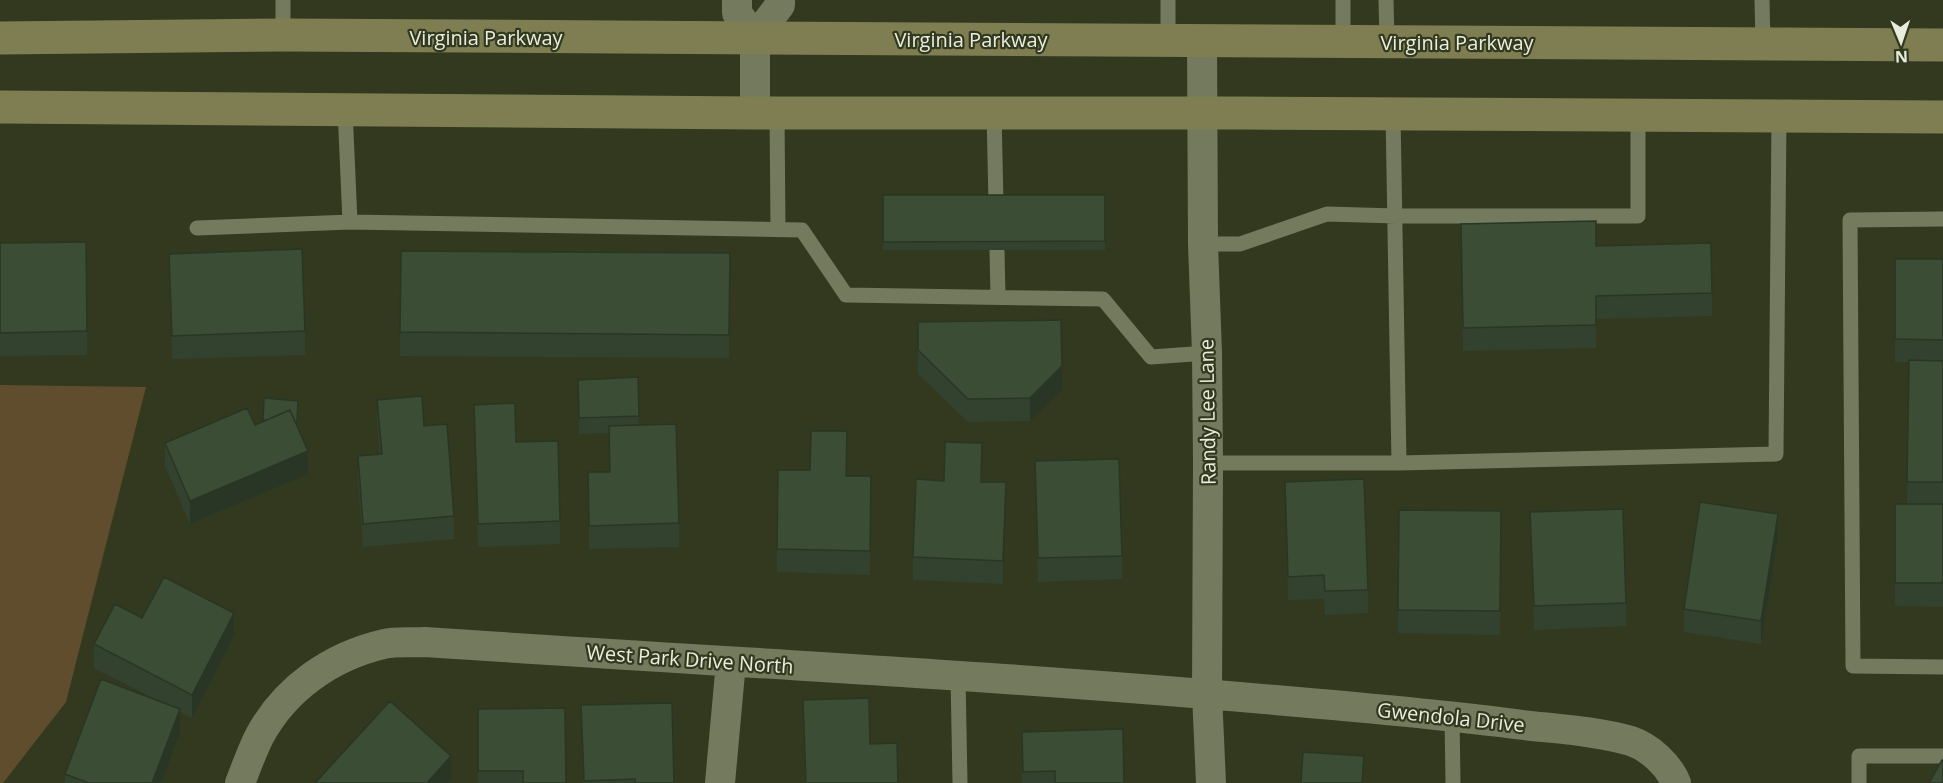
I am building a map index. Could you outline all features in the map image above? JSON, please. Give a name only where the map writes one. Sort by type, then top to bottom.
[{"type":"main road","name":"Virginia Parkway","points":[[0,38],[282,35],[1943,45]]},
{"type":"main road","points":[[0,107],[1943,117]]},
{"type":"street","points":[[737,0],[736,13],[755,38],[766,112]]},
{"type":"street","points":[[755,38],[780,5],[780,0]]},
{"type":"street","name":"Randy Lee Lane","points":[[1202,40],[1201,112],[1208,463],[1207,694],[1210,783]]},
{"type":"street","name":"West Park Drive North","points":[[240,783],[260,736],[280,705],[302,684],[327,666],[355,653],[386,643],[425,642],[1207,694]]},
{"type":"street","points":[[720,783],[731,662]]},
{"type":"street","name":"Gwendola Drive","points":[[1207,694],[1452,716],[1602,735],[1634,742],[1656,757],[1672,773],[1676,783]]},
{"type":"lane","points":[[282,35],[283,0]]},
{"type":"lane","points":[[1168,0],[1168,40]]},
{"type":"lane","points":[[1342,0],[1343,42]]},
{"type":"lane","points":[[1386,0],[1387,42]]},
{"type":"lane","points":[[1762,0],[1763,44]]},
{"type":"lane","points":[[345,109],[350,222]]},
{"type":"lane","points":[[766,112],[778,230]]},
{"type":"lane","points":[[994,112],[996,204]]},
{"type":"lane","points":[[1393,114],[1399,463]]},
{"type":"lane","points":[[1203,244],[1240,244],[1327,214],[1638,216],[1638,115]]},
{"type":"lane","points":[[1208,463],[1399,463],[1776,454],[1779,116]]},
{"type":"lane","points":[[1943,219],[1850,220],[1853,666],[1943,667]]},
{"type":"lane","points":[[197,228],[350,222],[802,231],[846,295],[1103,299],[1151,357],[1207,352]]},
{"type":"lane","points":[[997,250],[998,297]]},
{"type":"lane","points":[[958,676],[960,783]]},
{"type":"lane","points":[[1452,716],[1453,783]]},
{"type":"lane","points":[[1859,783],[1859,756],[1943,756]]},
{"type":"shaded area","points":[[0,385],[146,387],[66,702],[3,783],[0,783]]},
{"type":"building","points":[[883,195],[1105,195],[1105,241],[883,242]]},
{"type":"building","points":[[1596,221],[1596,246],[1711,243],[1712,293],[1596,296],[1596,325],[1463,328],[1461,224]]},
{"type":"building","points":[[86,242],[87,331],[0,333],[0,243]]},
{"type":"building","points":[[302,249],[305,331],[172,336],[169,254]]},
{"type":"building","points":[[401,251],[730,253],[729,335],[400,332]]},
{"type":"building","points":[[1895,259],[1943,259],[1943,340],[1895,339]]},
{"type":"building","points":[[1061,320],[1062,366],[1030,398],[968,399],[918,350],[918,322]]},
{"type":"building","points":[[1909,360],[1943,361],[1943,482],[1907,482]]},
{"type":"building","points":[[638,377],[639,416],[579,418],[578,380]]},
{"type":"building","points":[[422,396],[424,426],[447,424],[454,516],[363,524],[358,456],[382,454],[377,400]]},
{"type":"building","points":[[264,398],[298,401],[297,422],[290,410],[263,420]]},
{"type":"building","points":[[515,403],[516,442],[558,441],[560,521],[478,524],[474,405]]},
{"type":"building","points":[[247,408],[255,425],[290,410],[308,451],[190,501],[165,443]]},
{"type":"building","points":[[676,424],[679,523],[589,526],[588,472],[610,472],[609,426]]},
{"type":"building","points":[[811,431],[847,431],[846,476],[871,476],[870,551],[777,549],[778,470],[810,470]]},
{"type":"building","points":[[945,442],[982,443],[981,482],[1006,482],[1003,561],[913,557],[916,479],[944,481]]},
{"type":"building","points":[[1119,459],[1122,556],[1038,558],[1035,461]]},
{"type":"building","points":[[1364,479],[1368,590],[1325,591],[1324,575],[1288,577],[1285,482]]},
{"type":"building","points":[[1700,502],[1778,514],[1761,621],[1684,609]]},
{"type":"building","points":[[1895,504],[1943,504],[1943,583],[1895,583]]},
{"type":"building","points":[[1623,509],[1626,603],[1534,606],[1530,512]]},
{"type":"building","points":[[1399,510],[1501,511],[1500,611],[1398,610]]},
{"type":"building","points":[[164,577],[234,613],[192,695],[94,644],[115,604],[142,618]]},
{"type":"building","points":[[101,679],[180,709],[152,783],[89,783],[65,774]]},
{"type":"building","points":[[869,698],[870,744],[897,743],[898,783],[806,783],[803,700]]},
{"type":"building","points":[[390,701],[451,756],[427,783],[315,783]]},
{"type":"building","points":[[672,703],[674,783],[635,783],[635,779],[584,781],[581,705]]},
{"type":"building","points":[[565,708],[566,783],[523,783],[523,771],[478,771],[478,709]]},
{"type":"building","points":[[1123,729],[1124,783],[1055,783],[1055,771],[1023,772],[1022,732]]},
{"type":"building","points":[[1303,752],[1364,756],[1362,783],[1301,783]]},
{"type":"building","points":[[1942,760],[1943,783],[1929,783]]}]
